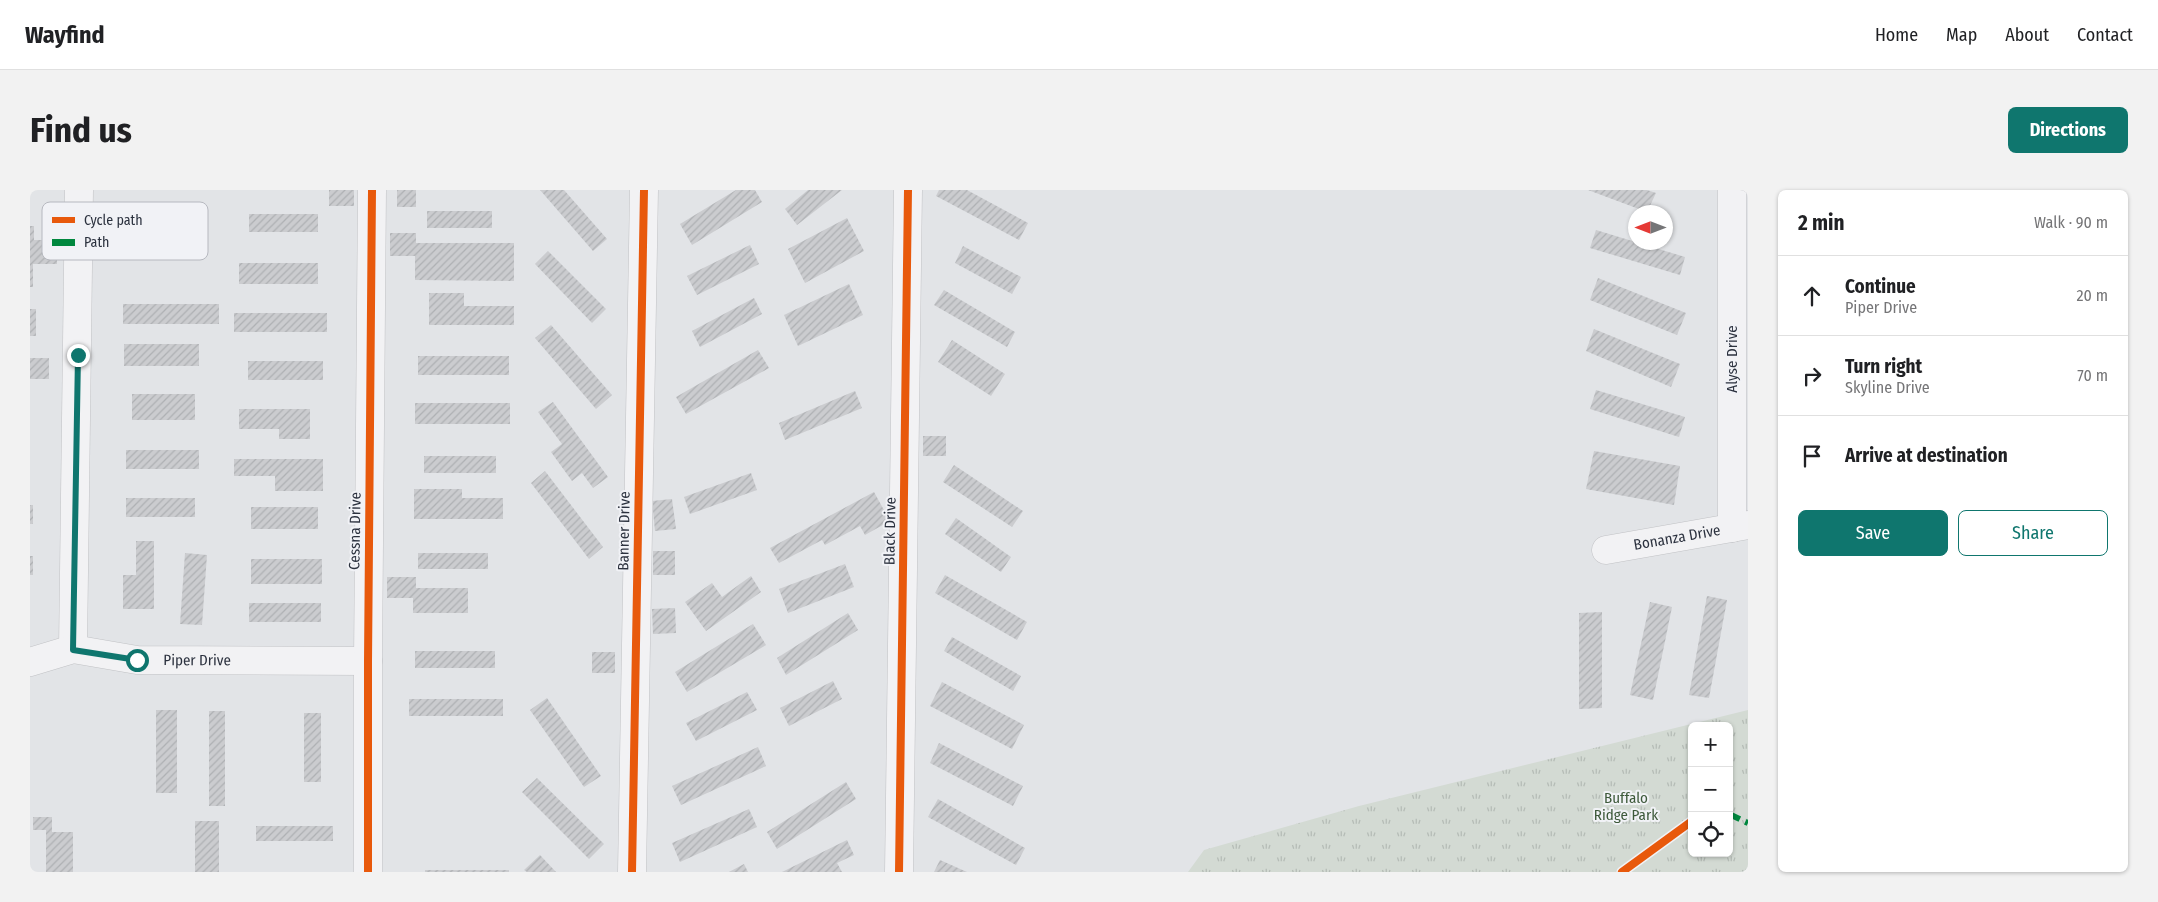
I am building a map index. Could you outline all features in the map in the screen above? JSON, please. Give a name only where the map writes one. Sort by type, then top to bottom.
[{"type":"street","name":"Cessna Drive","points":[[368,872],[372,190]]},
{"type":"street","name":"Banner Drive","points":[[632,872],[644,190]]},
{"type":"street","name":"Black Drive","points":[[899,872],[908,190]]},
{"type":"street","name":"Alyse Drive","points":[[1732,190],[1740,526]]},
{"type":"street","points":[[73,650],[78,260]]},
{"type":"street","name":"Bonanza Drive","points":[[1606,550],[1740,526]]},
{"type":"street","name":"Piper Drive","points":[[30,662],[73,650],[137,660],[368,661]]},
{"type":"green space","name":"Buffalo Ridge Park","points":[[1748,710],[1748,872],[1188,872],[1204,850],[1359,806],[1688,725],[1688,857],[1733,857],[1733,722],[1699,722]]},
{"type":"building","points":[[329,190],[354,190],[354,206],[329,206]]},
{"type":"building","points":[[397,190],[416,190],[416,207],[397,207]]},
{"type":"building","points":[[540,190],[564,190],[607,239],[593,251]]},
{"type":"building","points":[[736,190],[755,190],[762,202],[692,245],[680,224]]},
{"type":"building","points":[[808,190],[842,190],[797,225],[785,209]]},
{"type":"building","points":[[939,190],[967,190],[1028,223],[1019,240],[936,196]]},
{"type":"building","points":[[1588,190],[1647,190],[1656,193],[1650,205],[1628,205]]},
{"type":"building","points":[[427,211],[492,211],[492,228],[427,228]]},
{"type":"building","points":[[249,214],[318,214],[318,232],[249,232]]},
{"type":"building","points":[[847,218],[864,251],[805,283],[788,249]]},
{"type":"building","points":[[30,226],[34,226],[34,240],[42,240],[42,260],[57,260],[57,264],[33,264],[33,287],[30,287]]},
{"type":"building","points":[[1596,230],[1628,240],[1628,250],[1662,250],[1685,257],[1680,275],[1590,248]]},
{"type":"building","points":[[390,233],[416,233],[416,243],[514,243],[514,281],[415,280],[415,256],[390,256]]},
{"type":"building","points":[[750,245],[759,264],[697,295],[687,276]]},
{"type":"building","points":[[963,246],[1021,277],[1012,294],[955,263]]},
{"type":"building","points":[[548,251],[606,309],[592,323],[535,264]]},
{"type":"building","points":[[239,263],[318,263],[318,284],[239,284]]},
{"type":"building","points":[[1598,278],[1686,313],[1677,335],[1590,300]]},
{"type":"building","points":[[849,284],[863,315],[798,346],[784,315]]},
{"type":"building","points":[[944,290],[1015,332],[1007,347],[934,305]]},
{"type":"building","points":[[429,293],[464,293],[464,306],[514,306],[514,325],[429,325]]},
{"type":"building","points":[[754,298],[762,314],[700,347],[692,331]]},
{"type":"building","points":[[123,304],[219,304],[219,324],[123,324]]},
{"type":"building","points":[[30,309],[36,309],[36,336],[30,336]]},
{"type":"building","points":[[234,313],[327,313],[327,332],[234,332]]},
{"type":"building","points":[[551,325],[612,395],[596,409],[535,338]]},
{"type":"building","points":[[1594,329],[1680,364],[1671,387],[1586,351]]},
{"type":"building","points":[[952,340],[1005,374],[991,396],[938,362]]},
{"type":"building","points":[[124,344],[199,344],[199,366],[124,366]]},
{"type":"building","points":[[758,350],[769,368],[686,414],[676,397]]},
{"type":"building","points":[[418,356],[509,356],[509,375],[418,375]]},
{"type":"building","points":[[30,358],[49,358],[49,379],[30,379]]},
{"type":"building","points":[[248,361],[323,361],[323,380],[248,380]]},
{"type":"building","points":[[1596,390],[1685,417],[1679,437],[1590,409]]},
{"type":"building","points":[[855,391],[862,408],[785,440],[779,423]]},
{"type":"building","points":[[132,394],[195,394],[195,420],[132,420]]},
{"type":"building","points":[[553,402],[608,477],[593,488],[582,473],[572,481],[551,452],[562,444],[538,412]]},
{"type":"building","points":[[415,403],[510,403],[510,424],[415,424]]},
{"type":"building","points":[[239,409],[310,409],[310,439],[279,439],[279,429],[239,429]]},
{"type":"building","points":[[923,436],[946,436],[946,456],[923,456]]},
{"type":"building","points":[[126,450],[199,450],[199,469],[126,469]]},
{"type":"building","points":[[1594,451],[1680,466],[1674,505],[1586,489]]},
{"type":"building","points":[[424,456],[496,456],[496,473],[424,473]]},
{"type":"building","points":[[234,459],[323,459],[323,491],[275,491],[275,476],[234,476]]},
{"type":"building","points":[[954,465],[1023,511],[1012,527],[943,482]]},
{"type":"building","points":[[545,471],[603,547],[589,559],[531,483]]},
{"type":"building","points":[[751,473],[757,490],[690,514],[684,497]]},
{"type":"building","points":[[414,489],[462,489],[462,498],[503,498],[503,519],[414,519]]},
{"type":"building","points":[[874,492],[890,521],[865,535],[860,526],[825,545],[822,540],[779,563],[770,548]]},
{"type":"building","points":[[126,498],[195,498],[195,517],[126,517]]},
{"type":"building","points":[[672,499],[676,529],[655,531],[652,501]]},
{"type":"building","points":[[30,505],[33,505],[33,524],[30,524]]},
{"type":"building","points":[[251,507],[318,507],[318,529],[251,529]]},
{"type":"building","points":[[956,518],[1011,557],[1001,572],[945,534]]},
{"type":"building","points":[[136,541],[154,541],[154,609],[123,609],[123,575],[136,575]]},
{"type":"building","points":[[653,551],[675,551],[675,575],[653,575]]},
{"type":"building","points":[[185,553],[207,555],[202,625],[180,624]]},
{"type":"building","points":[[418,553],[488,553],[488,569],[418,569]]},
{"type":"building","points":[[30,556],[33,556],[33,575],[30,575]]},
{"type":"building","points":[[251,559],[322,559],[322,584],[251,584]]},
{"type":"building","points":[[845,564],[854,587],[788,613],[779,589]]},
{"type":"building","points":[[945,575],[1027,622],[1017,640],[935,593]]},
{"type":"building","points":[[751,576],[761,592],[706,631],[685,602],[712,583],[722,597]]},
{"type":"building","points":[[387,577],[416,577],[416,588],[468,588],[468,613],[413,613],[413,598],[387,598]]},
{"type":"building","points":[[1707,596],[1727,600],[1709,698],[1689,695]]},
{"type":"building","points":[[1650,602],[1672,607],[1653,700],[1630,695]]},
{"type":"building","points":[[249,603],[321,603],[321,622],[249,622]]},
{"type":"building","points":[[675,608],[676,633],[653,634],[652,609]]},
{"type":"building","points":[[1602,612],[1602,708],[1579,709],[1579,613]]},
{"type":"building","points":[[848,613],[858,630],[786,675],[777,658]]},
{"type":"building","points":[[753,624],[766,645],[687,692],[675,672]]},
{"type":"building","points":[[952,637],[1021,676],[1013,691],[944,651]]},
{"type":"building","points":[[415,651],[495,651],[495,668],[415,668]]},
{"type":"building","points":[[592,652],[615,652],[615,673],[592,673]]},
{"type":"building","points":[[833,681],[842,699],[789,726],[780,708]]},
{"type":"building","points":[[942,682],[1024,725],[1012,749],[930,706]]},
{"type":"building","points":[[747,692],[757,710],[696,741],[686,723]]},
{"type":"building","points":[[547,698],[601,776],[584,787],[530,710]]},
{"type":"building","points":[[409,699],[503,699],[503,716],[409,716]]},
{"type":"building","points":[[156,710],[177,710],[177,793],[156,793]]},
{"type":"building","points":[[209,711],[225,711],[225,806],[209,806]]},
{"type":"building","points":[[304,713],[321,713],[321,782],[304,782]]},
{"type":"building","points":[[939,743],[1023,786],[1013,806],[930,763]]},
{"type":"building","points":[[758,747],[766,766],[681,805],[672,786]]},
{"type":"building","points":[[537,778],[604,844],[589,859],[522,792]]},
{"type":"building","points":[[846,782],[856,799],[777,849],[767,832]]},
{"type":"building","points":[[938,799],[1025,848],[1016,865],[928,817]]},
{"type":"building","points":[[749,809],[757,827],[680,862],[672,843]]},
{"type":"building","points":[[33,817],[52,817],[52,832],[73,832],[73,872],[46,872],[46,830],[33,830]]},
{"type":"building","points":[[195,821],[219,821],[219,872],[195,872]]},
{"type":"building","points":[[256,826],[333,826],[333,841],[256,841]]},
{"type":"building","points":[[847,840],[854,855],[837,863],[842,872],[782,872]]},
{"type":"building","points":[[540,855],[556,872],[527,872],[524,870]]},
{"type":"building","points":[[940,860],[967,872],[934,872]]},
{"type":"building","points":[[744,864],[748,872],[729,872]]},
{"type":"building","points":[[425,870],[509,870],[509,872],[425,872]]},
{"type":"marked path","points":[[1733,816],[1748,823]]},
{"type":"cycle path","points":[[368,872],[372,190]]},
{"type":"cycle path","points":[[632,872],[644,190]]},
{"type":"cycle path","points":[[899,872],[908,190]]},
{"type":"cycle path","points":[[1622,872],[1688,824]]},
{"type":"route","points":[[78,355],[73,650],[137,660]]}]
